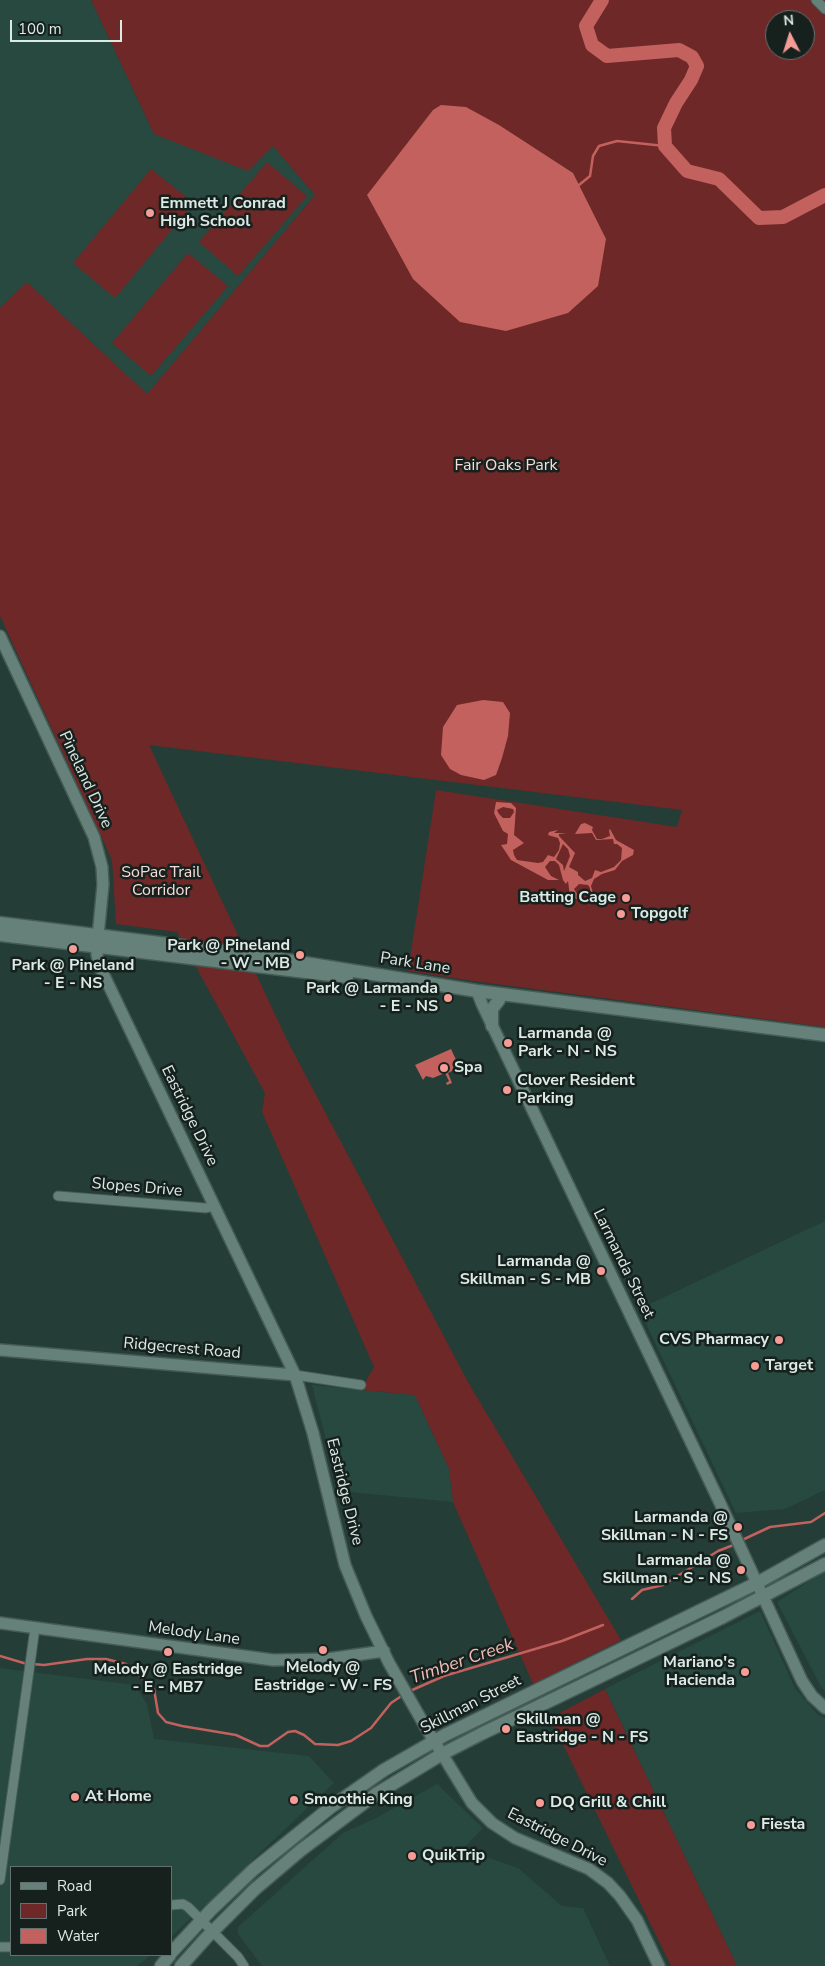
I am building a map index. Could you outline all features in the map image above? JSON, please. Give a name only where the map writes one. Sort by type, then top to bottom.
[{"type":"main road","name":"Park Lane","points":[[0,923],[98,940],[338,972],[478,994],[825,1035]]},
{"type":"main road","name":"Park Lane","points":[[0,935],[98,940]]},
{"type":"main road","name":"Park Lane","points":[[478,994],[499,1000],[825,1043]]},
{"type":"main road","points":[[492,1026],[492,1009],[499,1000]]},
{"type":"main road","name":"Skillman Street","points":[[172,1953],[202,1920],[253,1870],[351,1792],[434,1741],[756,1583],[825,1545]]},
{"type":"main road","name":"Skillman Street","points":[[181,1966],[212,1931],[255,1889],[301,1850],[376,1794],[442,1754],[763,1597],[825,1564]]},
{"type":"main road","points":[[291,1838],[301,1850]]},
{"type":"main road","name":"Skillman Street","points":[[161,1966],[169,1956]]},
{"type":"street","points":[[816,0],[825,9]]},
{"type":"street","name":"Pineland Drive","points":[[0,636],[94,838],[102,867],[103,885],[98,940]]},
{"type":"street","name":"Eastridge Drive","points":[[98,940],[97,955],[105,978],[295,1375],[313,1433],[349,1578],[363,1611],[389,1662],[472,1803],[492,1822],[514,1838],[589,1869],[608,1883],[633,1913],[659,1966]]},
{"type":"street","name":"Larmanda Street","points":[[478,994],[730,1524],[802,1681],[812,1696],[825,1708]]},
{"type":"street","name":"Slopes Drive","points":[[58,1196],[190,1207],[206,1208],[214,1206]]},
{"type":"street","name":"Ridgecrest Road","points":[[0,1350],[295,1375],[361,1385]]},
{"type":"street","name":"Melody Lane","points":[[0,1623],[273,1660],[327,1659],[384,1651]]},
{"type":"street","points":[[0,1880],[36,1628]]},
{"type":"street","points":[[172,1904],[183,1904],[188,1907],[238,1957],[244,1966]]},
{"type":"shaded area","name":"Emmett J Conrad High School","points":[[0,0],[91,0],[154,134],[273,145],[315,195],[147,395],[27,283],[0,308]]},
{"type":"shaded area","points":[[825,1221],[825,1490],[785,1509],[736,1513],[639,1309]]},
{"type":"shaded area","points":[[312,1385],[415,1395],[449,1469],[453,1502],[339,1491]]},
{"type":"shaded area","points":[[825,1571],[825,1691],[821,1687],[777,1602]]},
{"type":"shaded area","points":[[760,1611],[795,1688],[817,1714],[825,1718],[825,1966],[737,1966],[605,1689]]},
{"type":"shaded area","points":[[0,1668],[135,1685],[147,1704],[154,1739],[309,1756],[334,1783],[172,1936],[172,1866],[10,1866],[10,1956],[150,1956],[137,1966],[0,1966]]},
{"type":"shaded area","points":[[437,1784],[483,1828],[463,1849],[518,1868],[562,1906],[583,1908],[610,1966],[262,1966],[238,1934],[238,1927],[343,1833],[378,1817]]},
{"type":"green space","name":"Fair Oaks Park","points":[[91,0],[825,0],[825,1027],[408,971],[436,790],[677,827],[682,810],[149,745],[287,1040],[468,1382],[621,1640],[533,1684],[453,1502],[449,1469],[415,1395],[361,1390],[374,1367],[262,1112],[265,1093],[177,932],[116,924],[112,860],[0,616],[0,308],[27,282],[147,394],[315,195],[273,146],[248,171],[154,134]]},
{"type":"green space","points":[[267,162],[307,196],[238,276],[199,242]]},
{"type":"green space","points":[[151,169],[194,203],[115,298],[73,263]]},
{"type":"green space","points":[[188,253],[228,286],[151,376],[112,343]]},
{"type":"green space","points":[[605,1689],[737,1966],[671,1966],[550,1718]]},
{"type":"water","points":[[441,105],[466,107],[499,125],[573,173],[606,239],[598,286],[568,313],[506,331],[460,322],[413,279],[367,195],[433,110]]},
{"type":"water","points":[[483,700],[503,702],[510,713],[508,736],[496,775],[484,780],[461,775],[450,769],[441,755],[443,727],[457,705]]},
{"type":"water","points":[[496,802],[511,803],[516,808],[514,835],[524,843],[513,850],[517,860],[538,863],[543,862],[548,855],[554,857],[559,850],[560,843],[558,838],[548,835],[549,832],[558,830],[554,833],[567,833],[559,834],[559,836],[575,853],[569,867],[578,872],[578,875],[585,881],[592,878],[595,870],[601,872],[614,867],[621,860],[622,848],[614,844],[613,839],[596,840],[592,833],[575,834],[581,824],[585,823],[593,827],[592,830],[597,839],[610,836],[610,829],[616,840],[634,850],[633,855],[622,861],[615,870],[594,879],[591,886],[594,897],[587,904],[570,896],[568,881],[566,884],[563,880],[559,865],[555,861],[550,861],[545,867],[551,876],[559,880],[548,880],[511,860],[501,845],[507,844],[508,834],[503,831],[494,813]],"holes":[[[503,807],[513,809],[514,812],[510,818],[503,818],[499,814],[497,810]],[[563,844],[568,849],[570,856],[564,871],[563,865],[556,859]],[[579,884],[588,885],[590,896],[586,899],[579,897],[574,889]]]},
{"type":"water","name":"Spa","points":[[451,1049],[458,1064],[454,1070],[448,1073],[452,1083],[447,1085],[446,1083],[449,1081],[445,1073],[433,1078],[426,1076],[423,1080],[415,1065]]},
{"type":"waterway","points":[[602,0],[586,26],[592,45],[607,56],[679,50],[692,57],[697,66],[664,128],[665,146],[687,171],[719,179],[759,218],[783,217],[825,195]]},
{"type":"waterway","points":[[579,185],[590,176],[593,156],[599,146],[617,141],[665,146]]},
{"type":"waterway","name":"Timber Creek","points":[[740,1541],[770,1527],[811,1522],[825,1513]]},
{"type":"waterway","name":"Timber Creek","points":[[632,1599],[642,1590],[663,1585],[718,1551],[736,1544]]},
{"type":"waterway","name":"Timber Creek","points":[[410,1691],[444,1676],[562,1641],[603,1625]]},
{"type":"waterway","name":"Timber Creek","points":[[0,1656],[27,1664]]},
{"type":"waterway","name":"Timber Creek","points":[[33,1664],[44,1665],[87,1659],[106,1659],[126,1664],[154,1689],[158,1713],[166,1722],[236,1735],[260,1746],[268,1746],[288,1732],[295,1731],[304,1735],[315,1744],[338,1745],[351,1741],[371,1728],[391,1703],[403,1695]]},
{"type":"place","name":"Emmett J Conrad High School","points":[[150,213]]},
{"type":"place","name":"Batting Cage","points":[[626,898]]},
{"type":"place","name":"Topgolf","points":[[621,914]]},
{"type":"place","name":"Park @ Pineland - E - NS","points":[[73,949]]},
{"type":"place","name":"Park @ Pineland - W - MB","points":[[300,955]]},
{"type":"place","name":"Park @ Larmanda - E - NS","points":[[448,998]]},
{"type":"place","name":"Larmanda @ Park - N - NS","points":[[508,1043]]},
{"type":"place","name":"Spa","points":[[444,1068]]},
{"type":"place","name":"Clover Resident Parking","points":[[507,1090]]},
{"type":"place","name":"Larmanda @ Skillman - S - MB","points":[[601,1271]]},
{"type":"place","name":"CVS Pharmacy","points":[[779,1340]]},
{"type":"place","name":"Target","points":[[755,1366]]},
{"type":"place","name":"Larmanda @ Skillman - N - FS","points":[[738,1527]]},
{"type":"place","name":"Larmanda @ Skillman - S - NS","points":[[741,1570]]},
{"type":"place","name":"Melody @ Eastridge - W - FS","points":[[323,1650]]},
{"type":"place","name":"Melody @ Eastridge - E - MB7","points":[[168,1652]]},
{"type":"place","name":"Mariano's Hacienda","points":[[745,1672]]},
{"type":"place","name":"Skillman @ Eastridge - N - FS","points":[[506,1729]]},
{"type":"place","name":"At Home","points":[[75,1797]]},
{"type":"place","name":"Smoothie King","points":[[294,1800]]},
{"type":"place","name":"DQ Grill & Chill","points":[[540,1803]]},
{"type":"place","name":"Fiesta","points":[[751,1825]]},
{"type":"place","name":"QuikTrip","points":[[412,1856]]},
{"type":"park label","name":"SoPac Trail Corridor","points":[[161,882]]}]
